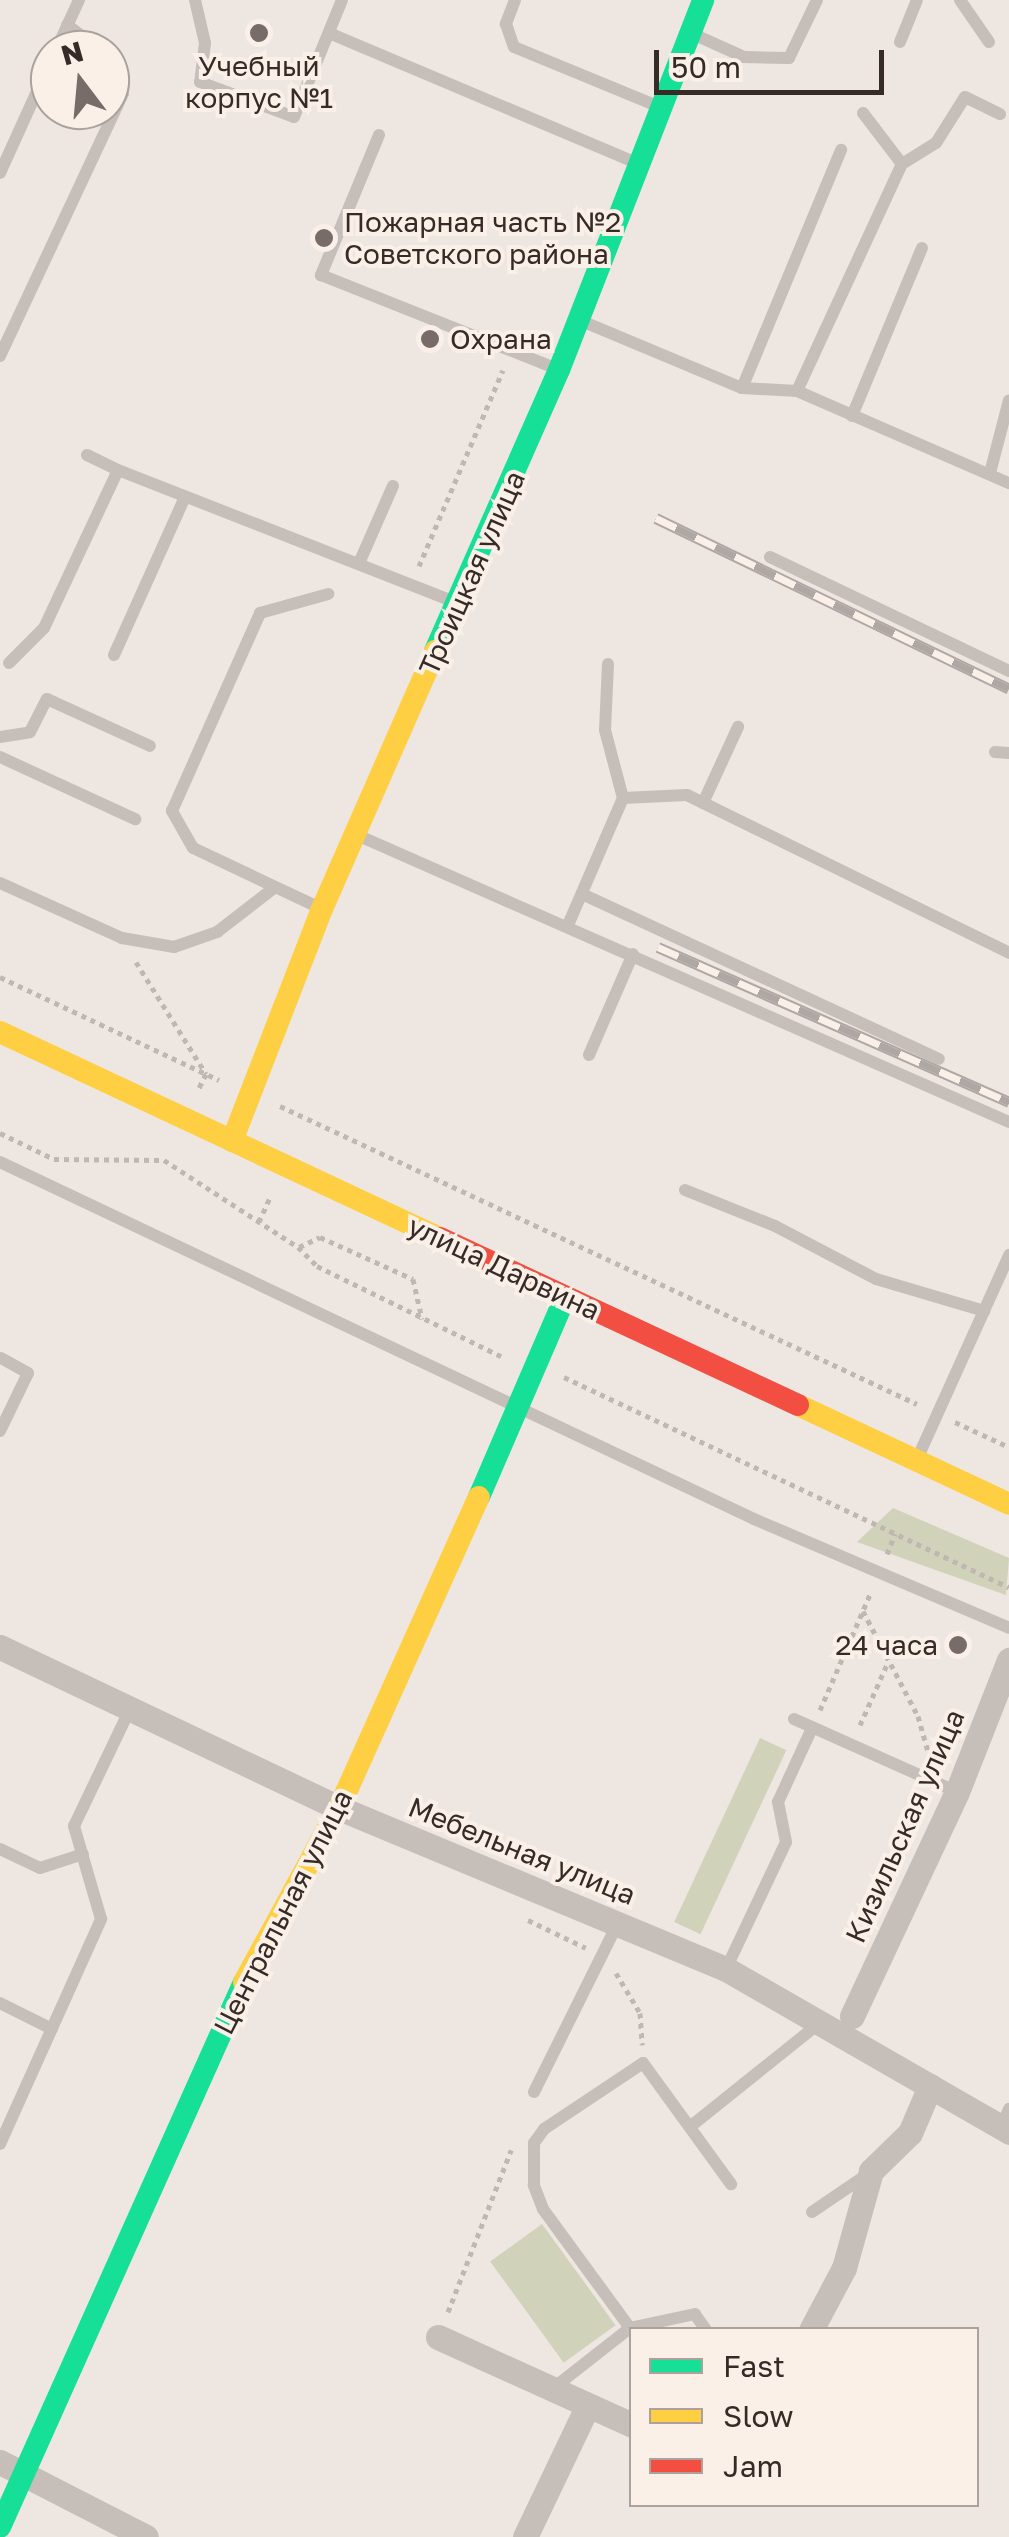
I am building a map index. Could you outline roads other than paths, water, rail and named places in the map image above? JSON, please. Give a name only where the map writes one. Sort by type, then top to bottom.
[{"type":"street","name":"Троицкая улица","points":[[232,1142],[322,910],[460,604],[580,320],[702,0]]},
{"type":"street","name":"улица Дарвина","points":[[0,1032],[1009,1504]]},
{"type":"street","name":"Центральная улица","points":[[0,2527],[254,1959],[339,1808],[565,1297]]},
{"type":"street","name":"Мебельная улица","points":[[0,1646],[339,1808],[726,1969],[817,2025],[1006,2123]]},
{"type":"street","name":"Кизильская улица","points":[[852,2016],[947,1790],[1009,1660]]},
{"type":"street","points":[[813,2327],[844,2268],[871,2171],[910,2133],[930,2086]]},
{"type":"street","points":[[438,2337],[556,2386],[586,2409],[629,2423]]},
{"type":"street","points":[[526,2537],[586,2409]]},
{"type":"street","points":[[0,2462],[146,2537]]},
{"type":"lane","points":[[65,30],[79,0]]},
{"type":"lane","points":[[195,0],[205,43],[200,82],[294,117],[342,0]]},
{"type":"lane","points":[[516,0],[506,24],[514,48],[664,108]]},
{"type":"lane","points":[[691,33],[744,57],[789,58],[817,0]]},
{"type":"lane","points":[[900,42],[917,0]]},
{"type":"lane","points":[[960,0],[989,42]]},
{"type":"lane","points":[[67,25],[74,30]]},
{"type":"lane","points":[[329,33],[641,164]]},
{"type":"lane","points":[[798,392],[902,164],[936,142],[965,98],[1000,114]]},
{"type":"lane","points":[[0,173],[30,107]]},
{"type":"lane","points":[[863,114],[902,164]]},
{"type":"lane","points":[[0,356],[106,130]]},
{"type":"lane","points":[[379,135],[321,275],[559,370]]},
{"type":"lane","points":[[742,388],[841,150]]},
{"type":"lane","points":[[852,416],[922,248]]},
{"type":"lane","points":[[580,320],[742,388],[798,392],[1009,483]]},
{"type":"lane","points":[[990,472],[1009,400]]},
{"type":"lane","points":[[87,454],[185,497],[360,560],[460,604]]},
{"type":"lane","points":[[9,663],[44,628],[118,470]]},
{"type":"lane","points":[[360,560],[393,486]]},
{"type":"lane","points":[[114,655],[185,497]]},
{"type":"lane","points":[[770,557],[1009,672]]},
{"type":"lane","points":[[322,910],[193,848],[172,810],[260,613],[328,594]]},
{"type":"lane","points":[[568,925],[623,798],[606,730],[608,664]]},
{"type":"lane","points":[[0,737],[30,732],[48,699],[150,746]]},
{"type":"lane","points":[[704,804],[738,727]]},
{"type":"lane","points":[[0,757],[136,819]]},
{"type":"lane","points":[[623,798],[687,795],[1009,953]]},
{"type":"lane","points":[[356,834],[1009,1122]]},
{"type":"lane","points":[[0,883],[122,938],[174,947],[217,932],[274,888]]},
{"type":"lane","points":[[582,894],[939,1058]]},
{"type":"lane","points":[[589,1056],[633,954]]},
{"type":"lane","points":[[0,1162],[879,1574],[1009,1628]]},
{"type":"lane","points":[[685,1190],[775,1226],[876,1279],[984,1312]]},
{"type":"lane","points":[[916,1460],[984,1312],[1003,1287],[1009,1254]]},
{"type":"lane","points":[[0,1431],[28,1374],[1,1358]]},
{"type":"lane","points":[[0,2144],[101,1919],[74,1826],[130,1709]]},
{"type":"lane","points":[[794,1719],[947,1790]]},
{"type":"lane","points":[[726,1969],[786,1842],[778,1802],[812,1728]]},
{"type":"lane","points":[[0,1850],[40,1868],[83,1854]]},
{"type":"lane","points":[[534,2092],[618,1923]]},
{"type":"lane","points":[[0,2003],[52,2029]]},
{"type":"lane","points":[[691,2126],[817,2025]]},
{"type":"lane","points":[[629,2327],[542,2209],[534,2185],[534,2143],[544,2129],[643,2064],[731,2184]]},
{"type":"lane","points":[[812,2212],[871,2171]]},
{"type":"lane","points":[[635,2327],[695,2314],[704,2327]]},
{"type":"lane","points":[[556,2386],[629,2329]]},
{"type":"railway","points":[[656,518],[1009,689]]},
{"type":"railway","points":[[658,947],[1009,1102]]},
{"type":"place","name":"Учебный корпус №1","points":[[259,33]]},
{"type":"place","name":"Пожарная часть №2 Советского района","points":[[324,238]]},
{"type":"place","name":"Охрана","points":[[430,339]]},
{"type":"place","name":"24 часа","points":[[958,1645]]}]
